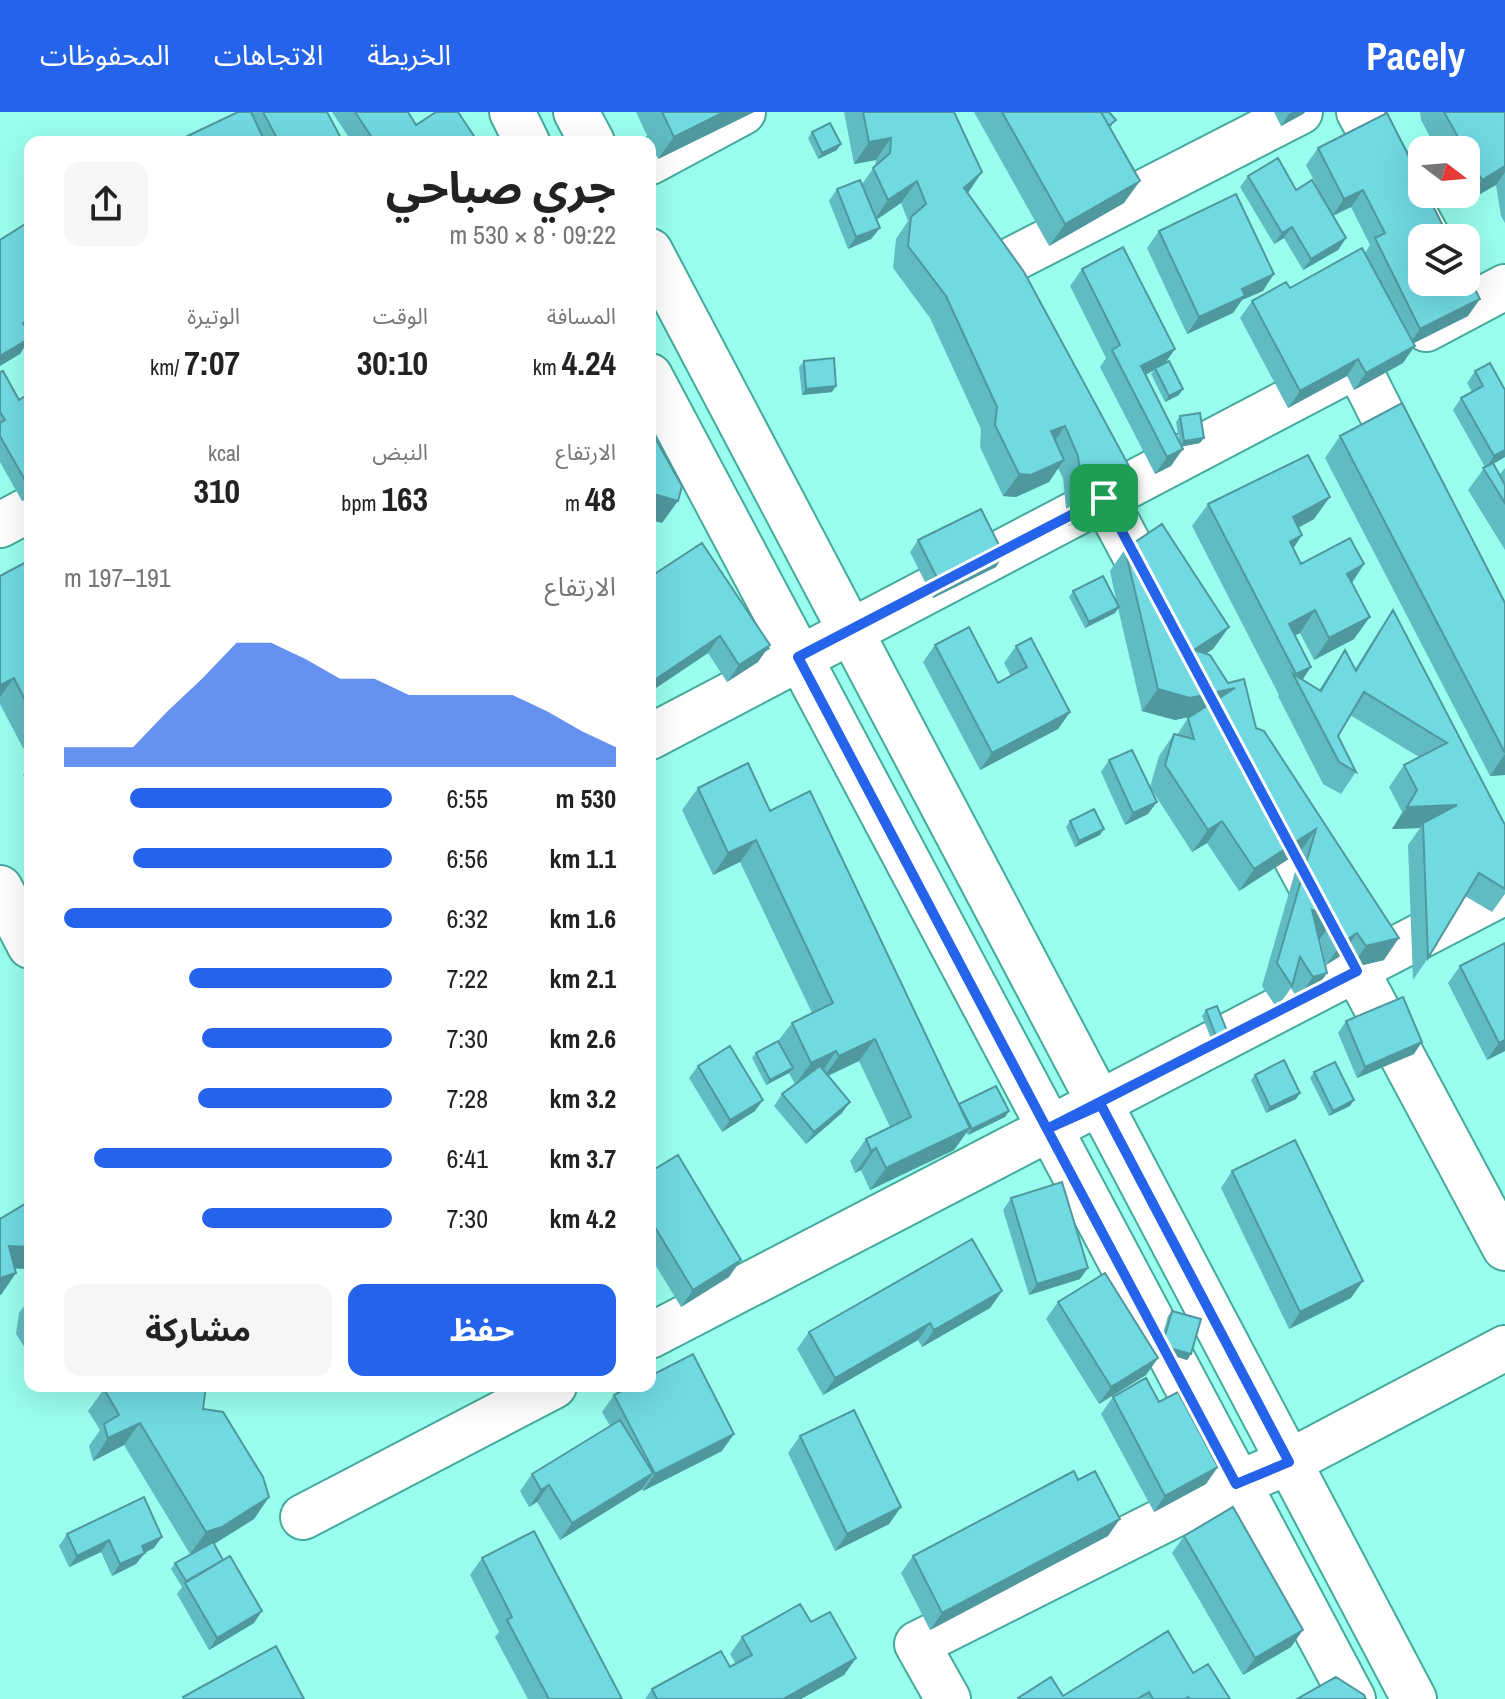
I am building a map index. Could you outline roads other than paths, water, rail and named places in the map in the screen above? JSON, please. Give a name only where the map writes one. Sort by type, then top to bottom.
[{"type":"street","points":[[512,112],[524,136]]},
{"type":"street","points":[[576,112],[589,136]]},
{"type":"street","points":[[656,159],[743,112]]},
{"type":"street","points":[[984,274],[1300,112]]},
{"type":"street","points":[[1359,112],[1420,224]]},
{"type":"street","points":[[963,233],[1007,316]]},
{"type":"street","points":[[656,262],[1414,1699]]},
{"type":"street","points":[[1480,291],[1505,287]]},
{"type":"street","points":[[656,734],[1357,365],[1458,296]]},
{"type":"street","points":[[1357,365],[1427,503]]},
{"type":"street","points":[[656,387],[1047,1129],[1353,1699]]},
{"type":"street","points":[[1059,414],[1178,637]]},
{"type":"street","points":[[0,525],[24,512]]},
{"type":"street","points":[[1245,763],[1505,1248]]},
{"type":"street","points":[[0,888],[24,934]]},
{"type":"street","points":[[656,1333],[1047,1129],[1101,1105],[1505,892]]},
{"type":"street","points":[[948,1699],[917,1644],[1236,1484],[1289,1462],[1505,1348]]},
{"type":"street","points":[[303,1517],[543,1392]]}]
